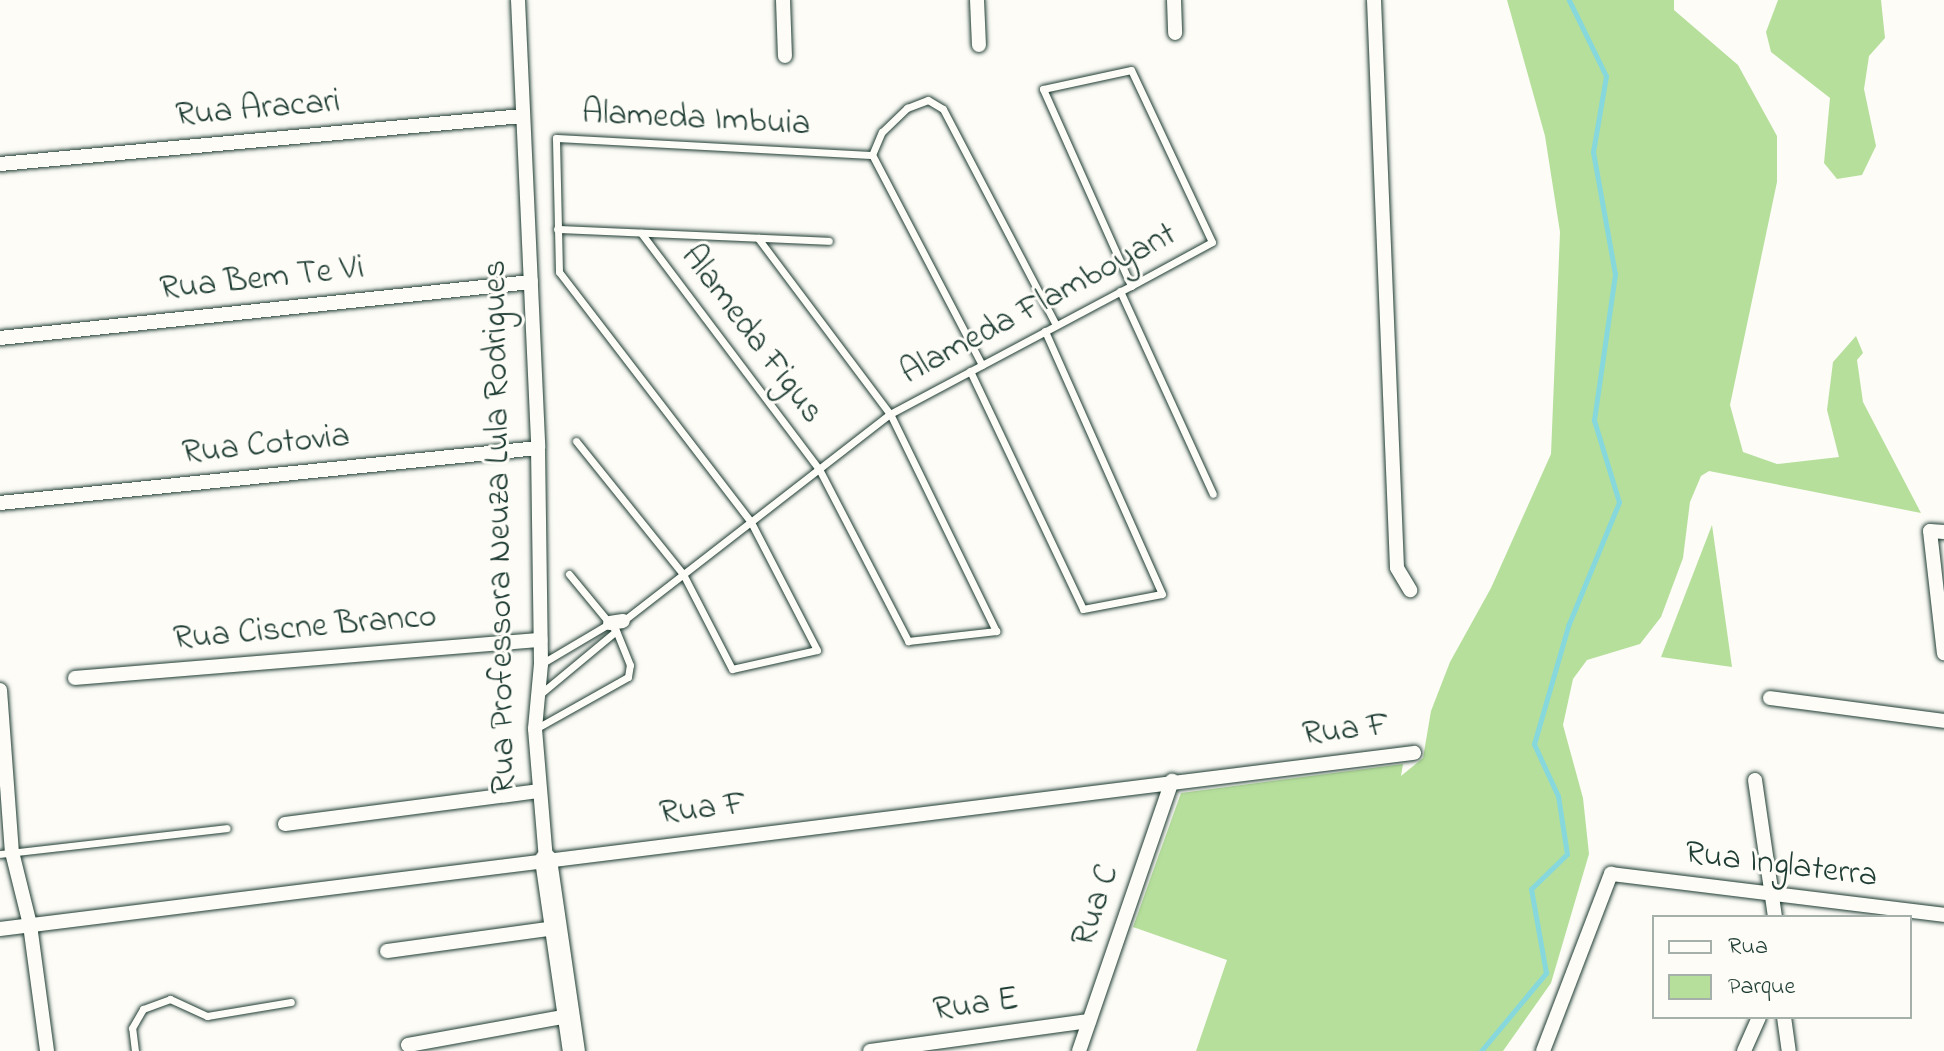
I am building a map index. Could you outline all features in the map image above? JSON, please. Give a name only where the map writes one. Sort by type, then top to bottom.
[{"type":"street","name":"Rua Professora Neuza Lula Rodrigues","points":[[518,0],[538,448],[541,664],[535,729],[538,791],[574,1051]]},
{"type":"street","points":[[783,0],[785,56]]},
{"type":"street","points":[[977,0],[979,45]]},
{"type":"street","points":[[1174,0],[1175,33]]},
{"type":"street","points":[[1374,0],[1397,568],[1410,590]]},
{"type":"street","name":"Rua Aracari","points":[[0,164],[522,116]]},
{"type":"street","name":"Rua Bem Te Vi","points":[[0,338],[531,282]]},
{"type":"street","name":"Rua Cotovia","points":[[0,503],[538,448]]},
{"type":"street","points":[[1937,532],[1944,653]]},
{"type":"street","name":"Rua Ciscne Branco","points":[[75,678],[540,640]]},
{"type":"street","points":[[0,690],[6,853],[30,925],[47,1051]]},
{"type":"street","points":[[1770,698],[1944,721]]},
{"type":"street","name":"Rua F","points":[[0,929],[1414,753]]},
{"type":"street","points":[[1755,780],[1775,915]]},
{"type":"street","name":"Rua C","points":[[1079,1051],[1172,781]]},
{"type":"street","points":[[285,824],[538,791]]},
{"type":"street","name":"Rua Inglaterra","points":[[1543,1051],[1611,874],[1773,897],[1944,915]]},
{"type":"street","points":[[387,951],[555,928]]},
{"type":"street","points":[[408,1045],[567,1016]]},
{"type":"street","points":[[1744,1051],[1758,1019]]},
{"type":"street","points":[[1784,1019],[1789,1051]]},
{"type":"street","name":"Rua E","points":[[870,1051],[1089,1021]]},
{"type":"lane","name":"Alameda Flamboyant","points":[[616,625],[890,414],[1131,286],[1212,242],[1131,70],[1043,89],[1131,286]]},
{"type":"lane","points":[[982,365],[872,155],[882,132],[907,108],[928,100],[943,109],[1056,325]]},
{"type":"lane","name":"Alameda Imbuia","points":[[751,522],[559,272],[556,138],[872,155]]},
{"type":"lane","points":[[557,229],[829,241]]},
{"type":"lane","name":"Alameda Figus","points":[[641,233],[819,469],[908,641],[996,631],[890,414]]},
{"type":"lane","points":[[758,238],[890,414]]},
{"type":"lane","points":[[1120,291],[1213,494]]},
{"type":"lane","points":[[970,371],[1083,609],[1162,594],[1045,331]]},
{"type":"lane","points":[[576,441],[683,574],[732,669],[817,650],[751,522]]},
{"type":"lane","points":[[535,729],[628,677],[630,665],[616,625],[569,574]]},
{"type":"lane","points":[[541,664],[616,625]]},
{"type":"lane","points":[[537,696],[616,625]]},
{"type":"lane","points":[[6,853],[227,828]]},
{"type":"lane","points":[[135,1051],[132,1028],[143,1009],[170,999],[207,1016],[291,1002]]},
{"type":"green space","points":[[1507,0],[1674,0],[1674,10],[1738,65],[1777,136],[1777,182],[1730,405],[1743,452],[1777,464],[1839,457],[1827,410],[1833,362],[1856,336],[1863,353],[1857,360],[1863,402],[1921,513],[1709,471],[1701,476],[1690,502],[1683,558],[1661,617],[1640,644],[1587,660],[1573,679],[1563,725],[1583,798],[1589,854],[1551,983],[1503,1051],[1196,1051],[1227,960],[1133,927],[1181,793],[1403,764],[1401,776],[1423,758],[1431,711],[1450,662],[1491,588],[1551,454],[1560,232],[1545,136]]},
{"type":"green space","points":[[1778,0],[1881,0],[1885,38],[1869,56],[1864,89],[1876,146],[1862,175],[1837,179],[1824,163],[1830,98],[1771,52],[1766,32]]},
{"type":"green space","points":[[1712,525],[1732,667],[1661,657]]},
{"type":"waterway","points":[[1481,1051],[1546,973],[1531,889],[1567,854],[1558,796],[1534,744],[1568,626],[1619,502],[1594,420],[1615,274],[1593,152],[1606,76],[1569,0]]}]
